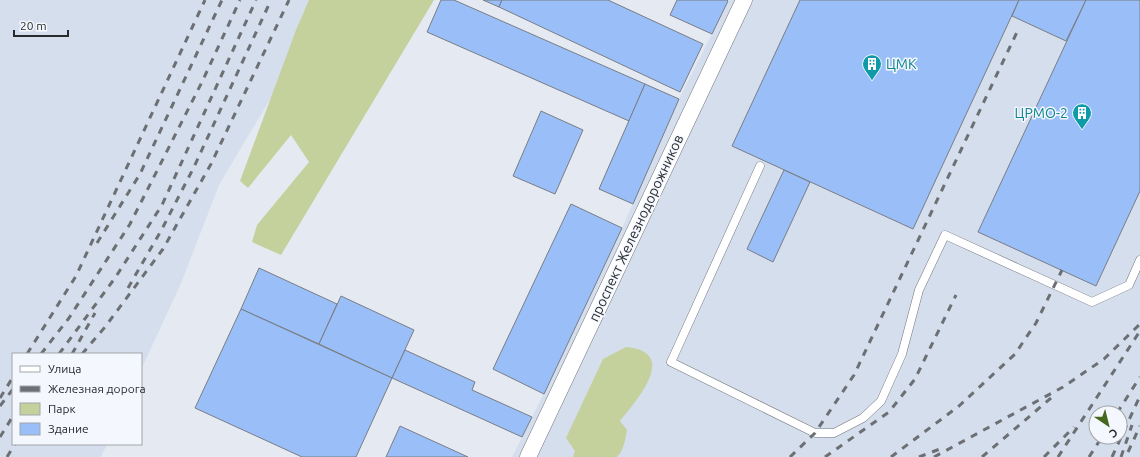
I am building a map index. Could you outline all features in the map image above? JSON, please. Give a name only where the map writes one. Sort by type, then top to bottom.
[{"type":"street","name":"проспект Железнодорожников","points":[[528,457],[744,0]]},
{"type":"lane","points":[[760,166],[671,362],[815,432],[834,433],[863,418],[881,401],[902,354],[919,290],[945,235],[1092,302],[1129,284],[1140,260]]},
{"type":"shaded area","points":[[0,0],[329,0],[219,185],[182,281],[142,368],[142,353],[12,353],[12,445],[107,445],[101,457],[0,457]]},
{"type":"shaded area","points":[[729,0],[1140,0],[1140,457],[512,457],[622,228],[679,99]]},
{"type":"green space","points":[[309,0],[434,0],[281,255],[252,242],[257,225],[309,162],[291,135],[248,188],[240,181],[296,30]]},
{"type":"green space","points":[[626,347],[638,349],[644,352],[651,358],[652,367],[650,377],[645,387],[620,421],[627,430],[624,445],[617,457],[573,457],[575,451],[566,438],[603,359]]},
{"type":"building","points":[[441,0],[454,0],[645,84],[629,121],[427,32]]},
{"type":"building","points":[[483,0],[502,0],[499,7]]},
{"type":"building","points":[[502,0],[608,0],[703,44],[680,92],[499,7]]},
{"type":"building","points":[[677,0],[728,1],[712,34],[670,15]]},
{"type":"building","name":"ЦМК","points":[[800,0],[1019,0],[913,229],[732,146]]},
{"type":"building","points":[[1019,0],[1086,0],[1066,41],[1012,16]]},
{"type":"building","name":"ЦРМО-2","points":[[1086,0],[1140,0],[1140,191],[1096,286],[978,232]]},
{"type":"building","points":[[645,84],[679,99],[633,204],[599,189]]},
{"type":"building","points":[[541,111],[583,130],[555,194],[513,176]]},
{"type":"building","points":[[784,170],[810,182],[773,262],[747,249]]},
{"type":"building","points":[[571,204],[622,228],[544,394],[493,369]]},
{"type":"building","points":[[259,268],[337,304],[319,344],[241,309]]},
{"type":"building","points":[[341,296],[414,330],[392,378],[319,344]]},
{"type":"building","points":[[241,309],[392,378],[356,457],[302,457],[195,408]]},
{"type":"building","points":[[405,350],[475,382],[472,390],[532,417],[522,437],[392,378]]},
{"type":"building","points":[[400,426],[468,457],[386,457]]},
{"type":"railway","points":[[28,353],[76,276],[205,0]]},
{"type":"railway","points":[[97,243],[140,174],[222,0]]},
{"type":"railway","points":[[42,353],[69,318],[130,224],[202,82],[240,0]]},
{"type":"railway","points":[[60,353],[115,278],[162,205],[256,0]]},
{"type":"railway","points":[[128,288],[162,229],[194,167],[271,0]]},
{"type":"railway","points":[[83,353],[105,327],[163,249],[211,164],[289,0]]},
{"type":"railway","points":[[790,457],[815,433],[854,375],[1018,30]]},
{"type":"railway","points":[[891,457],[959,406],[1015,354],[1036,323],[1062,270]]},
{"type":"railway","points":[[825,457],[889,412],[915,379],[956,295]]},
{"type":"railway","points":[[73,353],[95,313]]},
{"type":"railway","points":[[934,457],[1063,387],[1104,359],[1140,324]]},
{"type":"railway","points":[[1058,457],[1140,331]]},
{"type":"railway","points":[[1122,405],[1140,377]]},
{"type":"railway","points":[[0,398],[12,379]]},
{"type":"railway","points":[[0,406],[12,390]]},
{"type":"railway","points":[[1112,457],[1140,396]]},
{"type":"railway","points":[[982,457],[1051,398]]},
{"type":"railway","points":[[0,437],[12,418]]},
{"type":"railway","points":[[1121,457],[1132,425]]},
{"type":"railway","points":[[1128,452],[1140,426]]},
{"type":"railway","points":[[1044,457],[1074,427]]},
{"type":"railway","points":[[7,457],[14,445]]},
{"type":"railway","points":[[1089,457],[1097,445]]},
{"type":"railway","points":[[919,457],[940,449]]},
{"type":"place","name":"ЦМК","points":[[872,81]]},
{"type":"place","name":"ЦРМО-2","points":[[1082,130]]}]
